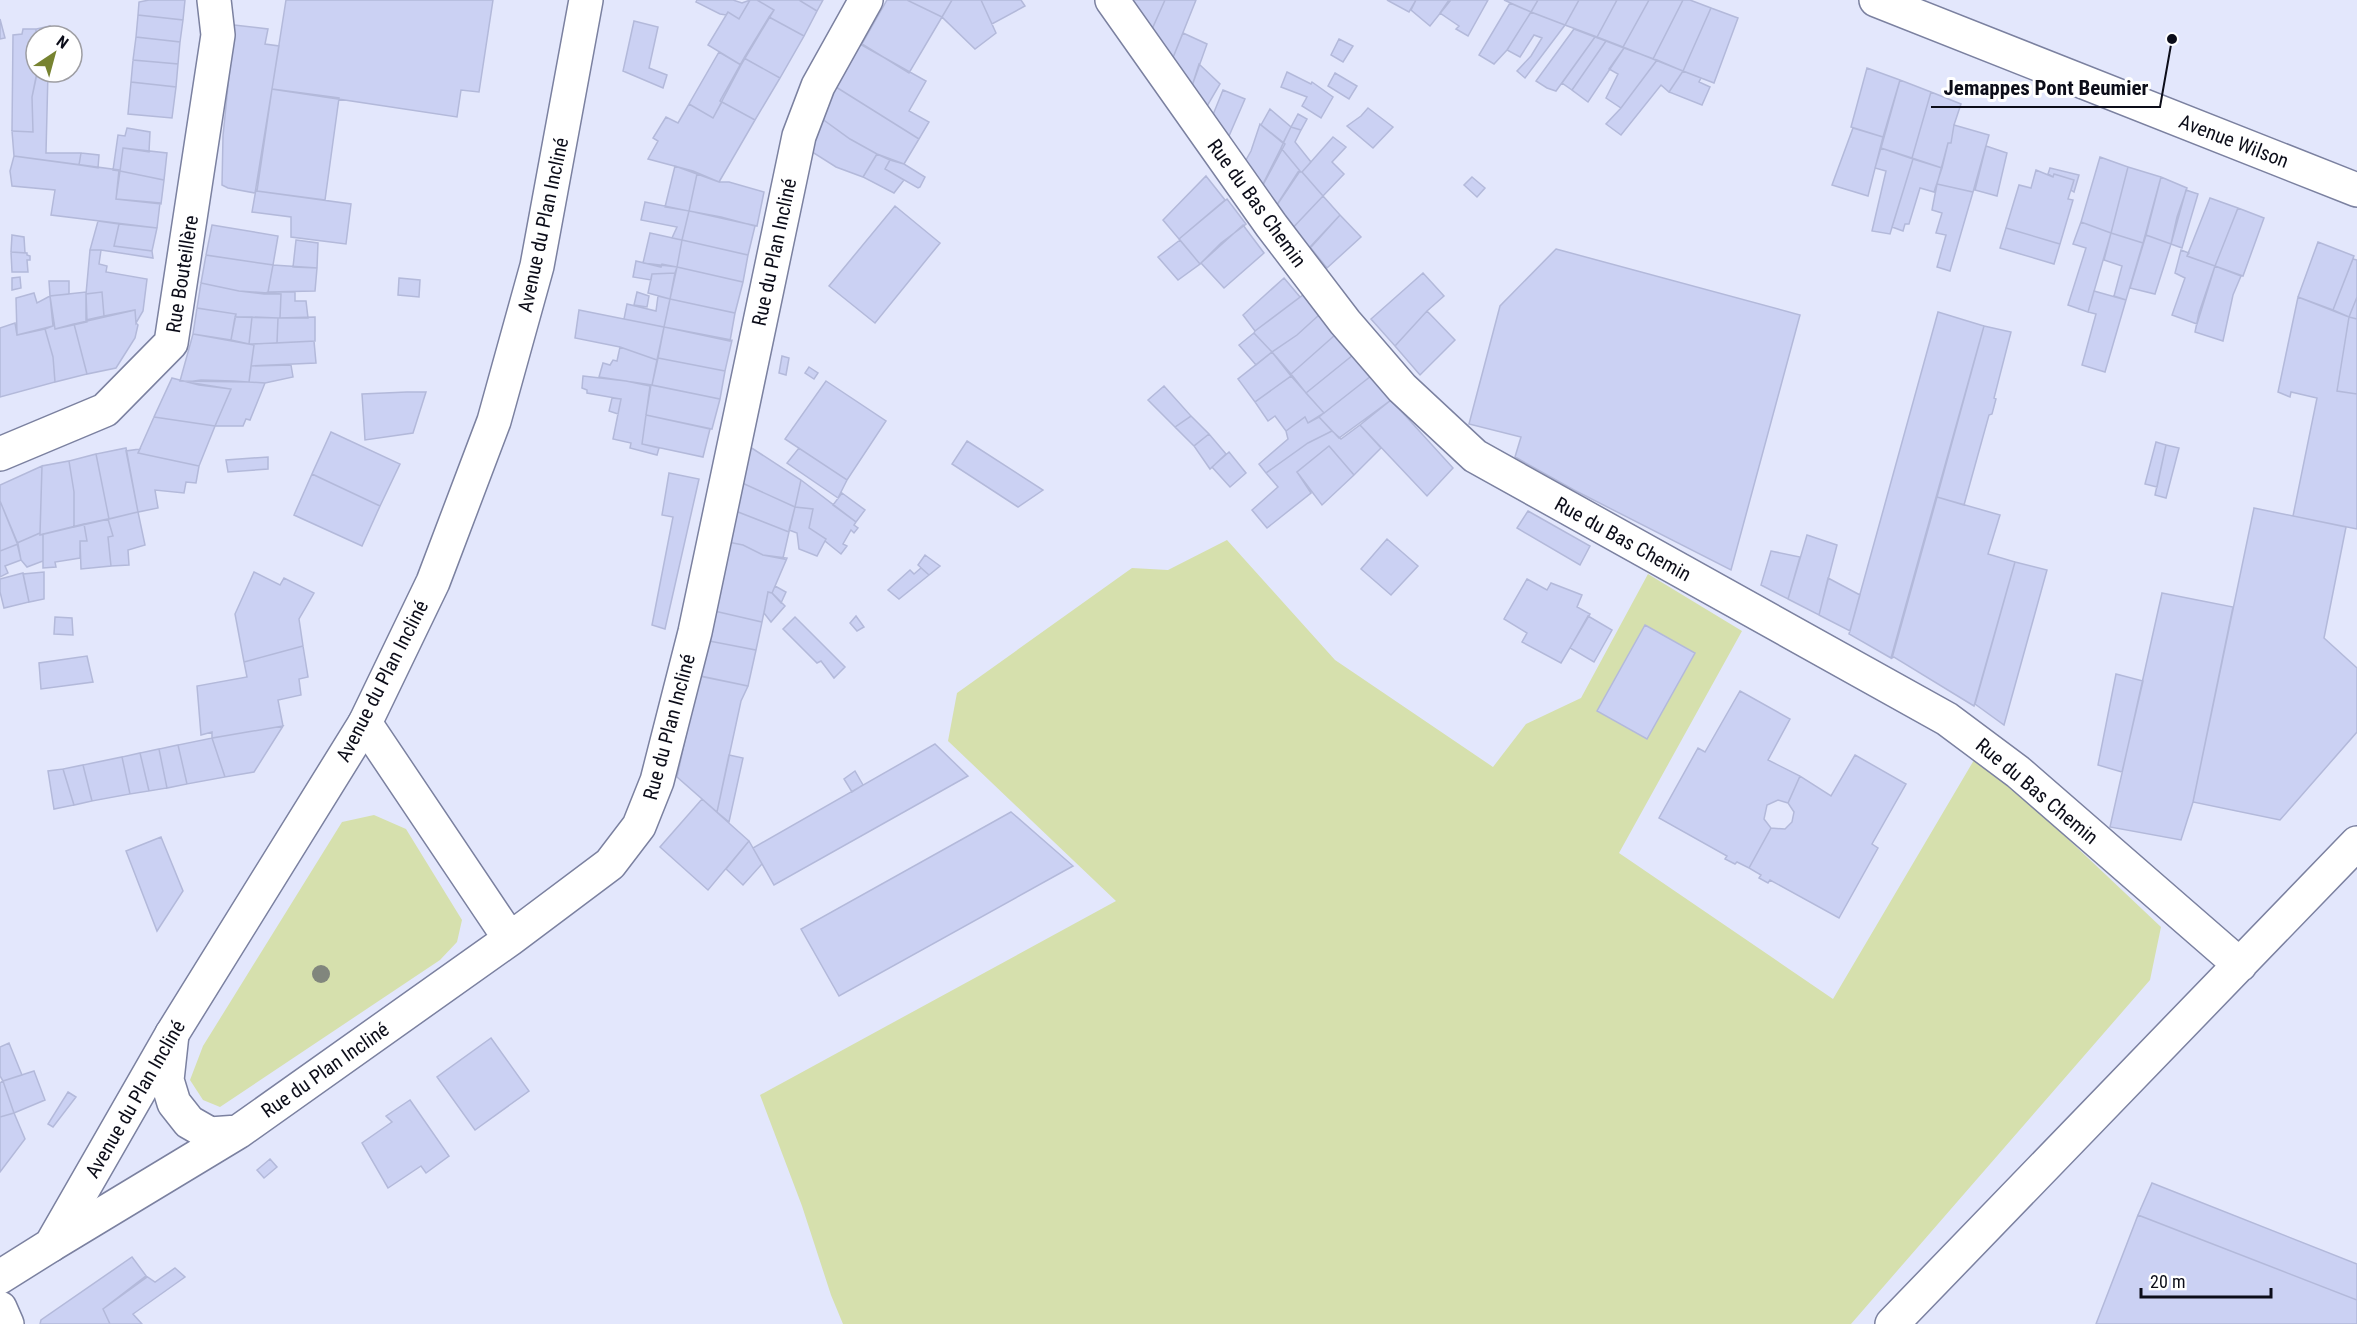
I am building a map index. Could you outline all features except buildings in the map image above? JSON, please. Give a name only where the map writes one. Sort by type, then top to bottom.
[{"type":"street","name":"Rue Bouteillère","points":[[0,454],[105,410],[171,343],[218,35],[214,0]]},
{"type":"street","name":"Avenue du Plan Incliné","points":[[0,1277],[51,1245],[172,1034],[364,723],[433,582],[494,422],[537,266],[586,0]]},
{"type":"street","name":"Rue du Plan Incliné","points":[[51,1245],[238,1132],[510,939],[610,864],[639,826],[657,781],[695,632],[799,136],[818,86],[866,0]]},
{"type":"street","name":"Rue du Bas Chemin","points":[[1112,0],[1271,225],[1345,322],[1402,388],[1475,456],[1947,719],[2018,772],[2240,965]]},
{"type":"street","name":"Avenue Wilson","points":[[1876,0],[2357,189]]},
{"type":"street","points":[[364,723],[510,939]]},
{"type":"street","points":[[1892,1324],[2357,843]]},
{"type":"street","points":[[172,1034],[167,1080],[174,1103],[189,1122],[210,1134],[238,1132]]},
{"type":"street","points":[[0,1308],[7,1324]]},
{"type":"green space","points":[[1227,540],[1335,660],[1493,767],[1526,724],[1581,698],[1648,574],[1742,631],[1619,853],[1833,999],[1974,760],[2014,788],[2161,927],[2150,980],[1851,1324],[843,1324],[760,1095],[1116,901],[948,741],[957,693],[1132,568],[1168,570]]},
{"type":"green space","points":[[374,815],[406,829],[462,920],[457,942],[440,960],[220,1107],[203,1100],[190,1080],[203,1046],[342,822]]},
{"type":"place","name":"Jemappes Pont Beumier","points":[[2172,39]]}]
